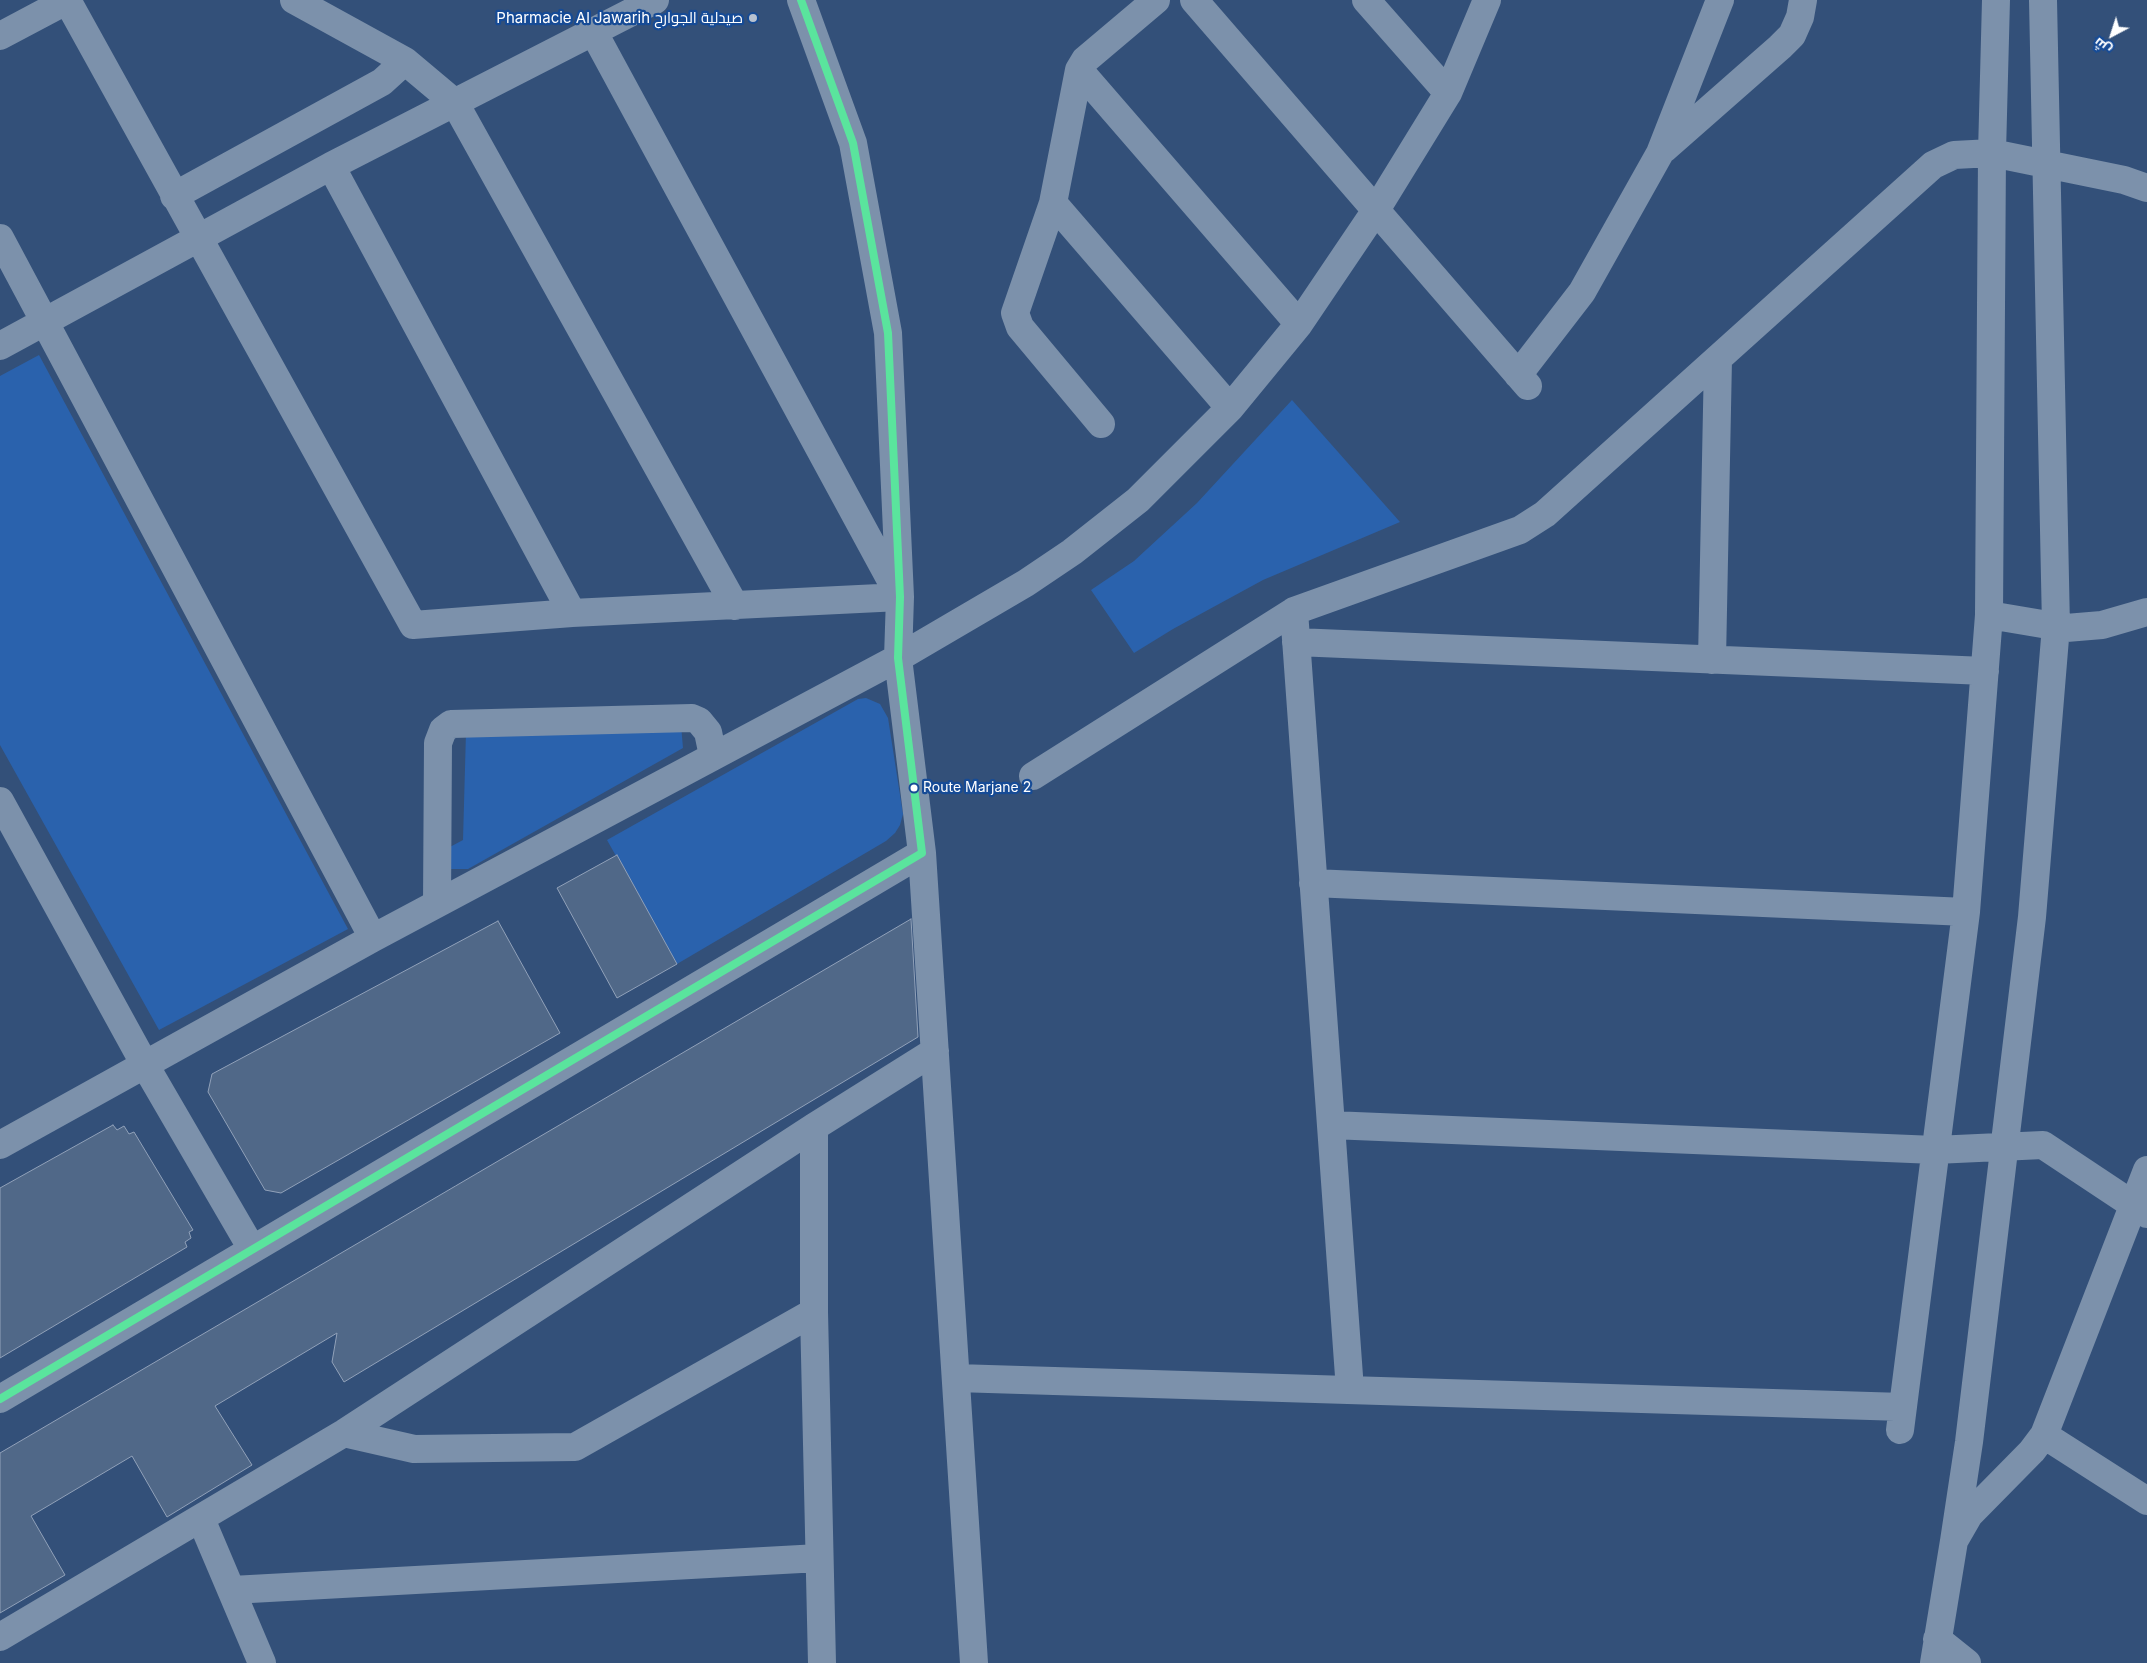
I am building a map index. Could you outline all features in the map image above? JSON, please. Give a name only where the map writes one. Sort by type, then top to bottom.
[{"type":"street","points":[[0,36],[68,0],[197,238],[413,625],[572,613],[900,597]]},
{"type":"street","points":[[294,0],[405,61],[455,103],[734,606]]},
{"type":"street","points":[[0,346],[330,166],[654,0]]},
{"type":"street","points":[[800,0],[853,143],[888,333],[900,597],[898,658],[922,853],[974,1663]]},
{"type":"street","points":[[1101,424],[1020,327],[1015,313],[1053,203],[1079,70],[1085,60],[1156,0]]},
{"type":"street","points":[[1194,0],[1523,380],[1582,292],[1660,153],[1720,0]]},
{"type":"street","points":[[1366,0],[1448,93]]},
{"type":"street","points":[[0,1145],[373,938],[898,658],[1026,582],[1072,552],[1138,500],[1230,408],[1299,324],[1376,210],[1448,93],[1487,0]]},
{"type":"street","points":[[1660,153],[1780,47],[1792,34],[1800,17],[1803,0]]},
{"type":"street","points":[[956,1378],[1350,1390],[1901,1418],[1966,912],[1989,615],[1992,153],[1996,0]]},
{"type":"street","points":[[1967,1663],[1936,1651],[1969,1442],[2032,917],[2056,626],[2043,0]]},
{"type":"street","points":[[593,31],[900,597]]},
{"type":"street","points":[[174,196],[382,82],[405,61]]},
{"type":"street","points":[[1079,70],[1299,324]]},
{"type":"street","points":[[1033,776],[1294,611],[1520,530],[1545,514],[1933,165],[1954,155],[1992,153],[2124,180],[2147,188]]},
{"type":"street","points":[[330,166],[572,613]]},
{"type":"street","points":[[1053,203],[1230,408]]},
{"type":"street","points":[[0,238],[373,938]]},
{"type":"street","points":[[1712,660],[1718,359]]},
{"type":"street","points":[[1294,611],[1350,1390]]},
{"type":"street","points":[[1989,615],[2066,628],[2102,625],[2147,612]]},
{"type":"street","points":[[1296,642],[1985,671]]},
{"type":"street","points":[[437,904],[438,743],[443,730],[451,724],[692,718],[699,721],[708,732],[714,756]]},
{"type":"street","points":[[0,801],[145,1064],[252,1250]]},
{"type":"street","points":[[0,1398],[922,853]]},
{"type":"street","points":[[1313,883],[1966,912]]},
{"type":"street","points":[[0,1637],[344,1433],[814,1127],[935,1051]]},
{"type":"street","points":[[1331,1125],[1935,1150],[2043,1145],[2140,1209]]},
{"type":"street","points":[[814,1127],[814,1312],[822,1663]]},
{"type":"street","points":[[1954,1541],[1974,1508],[2032,1451],[2044,1435],[2140,1209],[2147,1170]]},
{"type":"street","points":[[344,1433],[414,1449],[575,1447],[814,1312]]},
{"type":"street","points":[[2044,1435],[2147,1501]]},
{"type":"street","points":[[201,1519],[262,1663]]},
{"type":"street","points":[[232,1590],[819,1558]]},
{"type":"shaded area","points":[[39,355],[348,929],[159,1030],[0,745],[0,376]]},
{"type":"shaded area","points":[[1292,400],[1400,522],[1263,580],[1173,629],[1134,653],[1091,590],[1134,561],[1197,503]]},
{"type":"shaded area","points":[[866,698],[880,704],[888,718],[903,814],[900,825],[895,833],[886,841],[677,964],[607,840],[858,699]]},
{"type":"shaded area","points":[[681,725],[683,748],[468,869],[451,869],[447,862],[448,848],[463,840],[466,732]]},
{"type":"building","points":[[617,855],[677,964],[617,998],[557,888]]},
{"type":"building","points":[[911,919],[918,1037],[344,1382],[332,1362],[337,1333],[215,1406],[252,1465],[167,1517],[132,1456],[31,1516],[65,1575],[0,1613],[0,1453]]},
{"type":"building","points":[[498,921],[560,1033],[281,1193],[265,1190],[208,1092],[212,1074]]},
{"type":"building","points":[[113,1125],[117,1130],[124,1126],[129,1134],[134,1132],[193,1230],[189,1232],[191,1238],[185,1242],[187,1247],[0,1358],[0,1188]]},
{"type":"transit line","points":[[0,1399],[922,853],[898,658],[900,597],[888,333],[853,143],[801,0]]},
{"type":"place","name":"Pharmacie Al Jawarih صيدلية الجوارح","points":[[753,18]]},
{"type":"place","name":"Route Marjane 2","points":[[914,788]]}]
